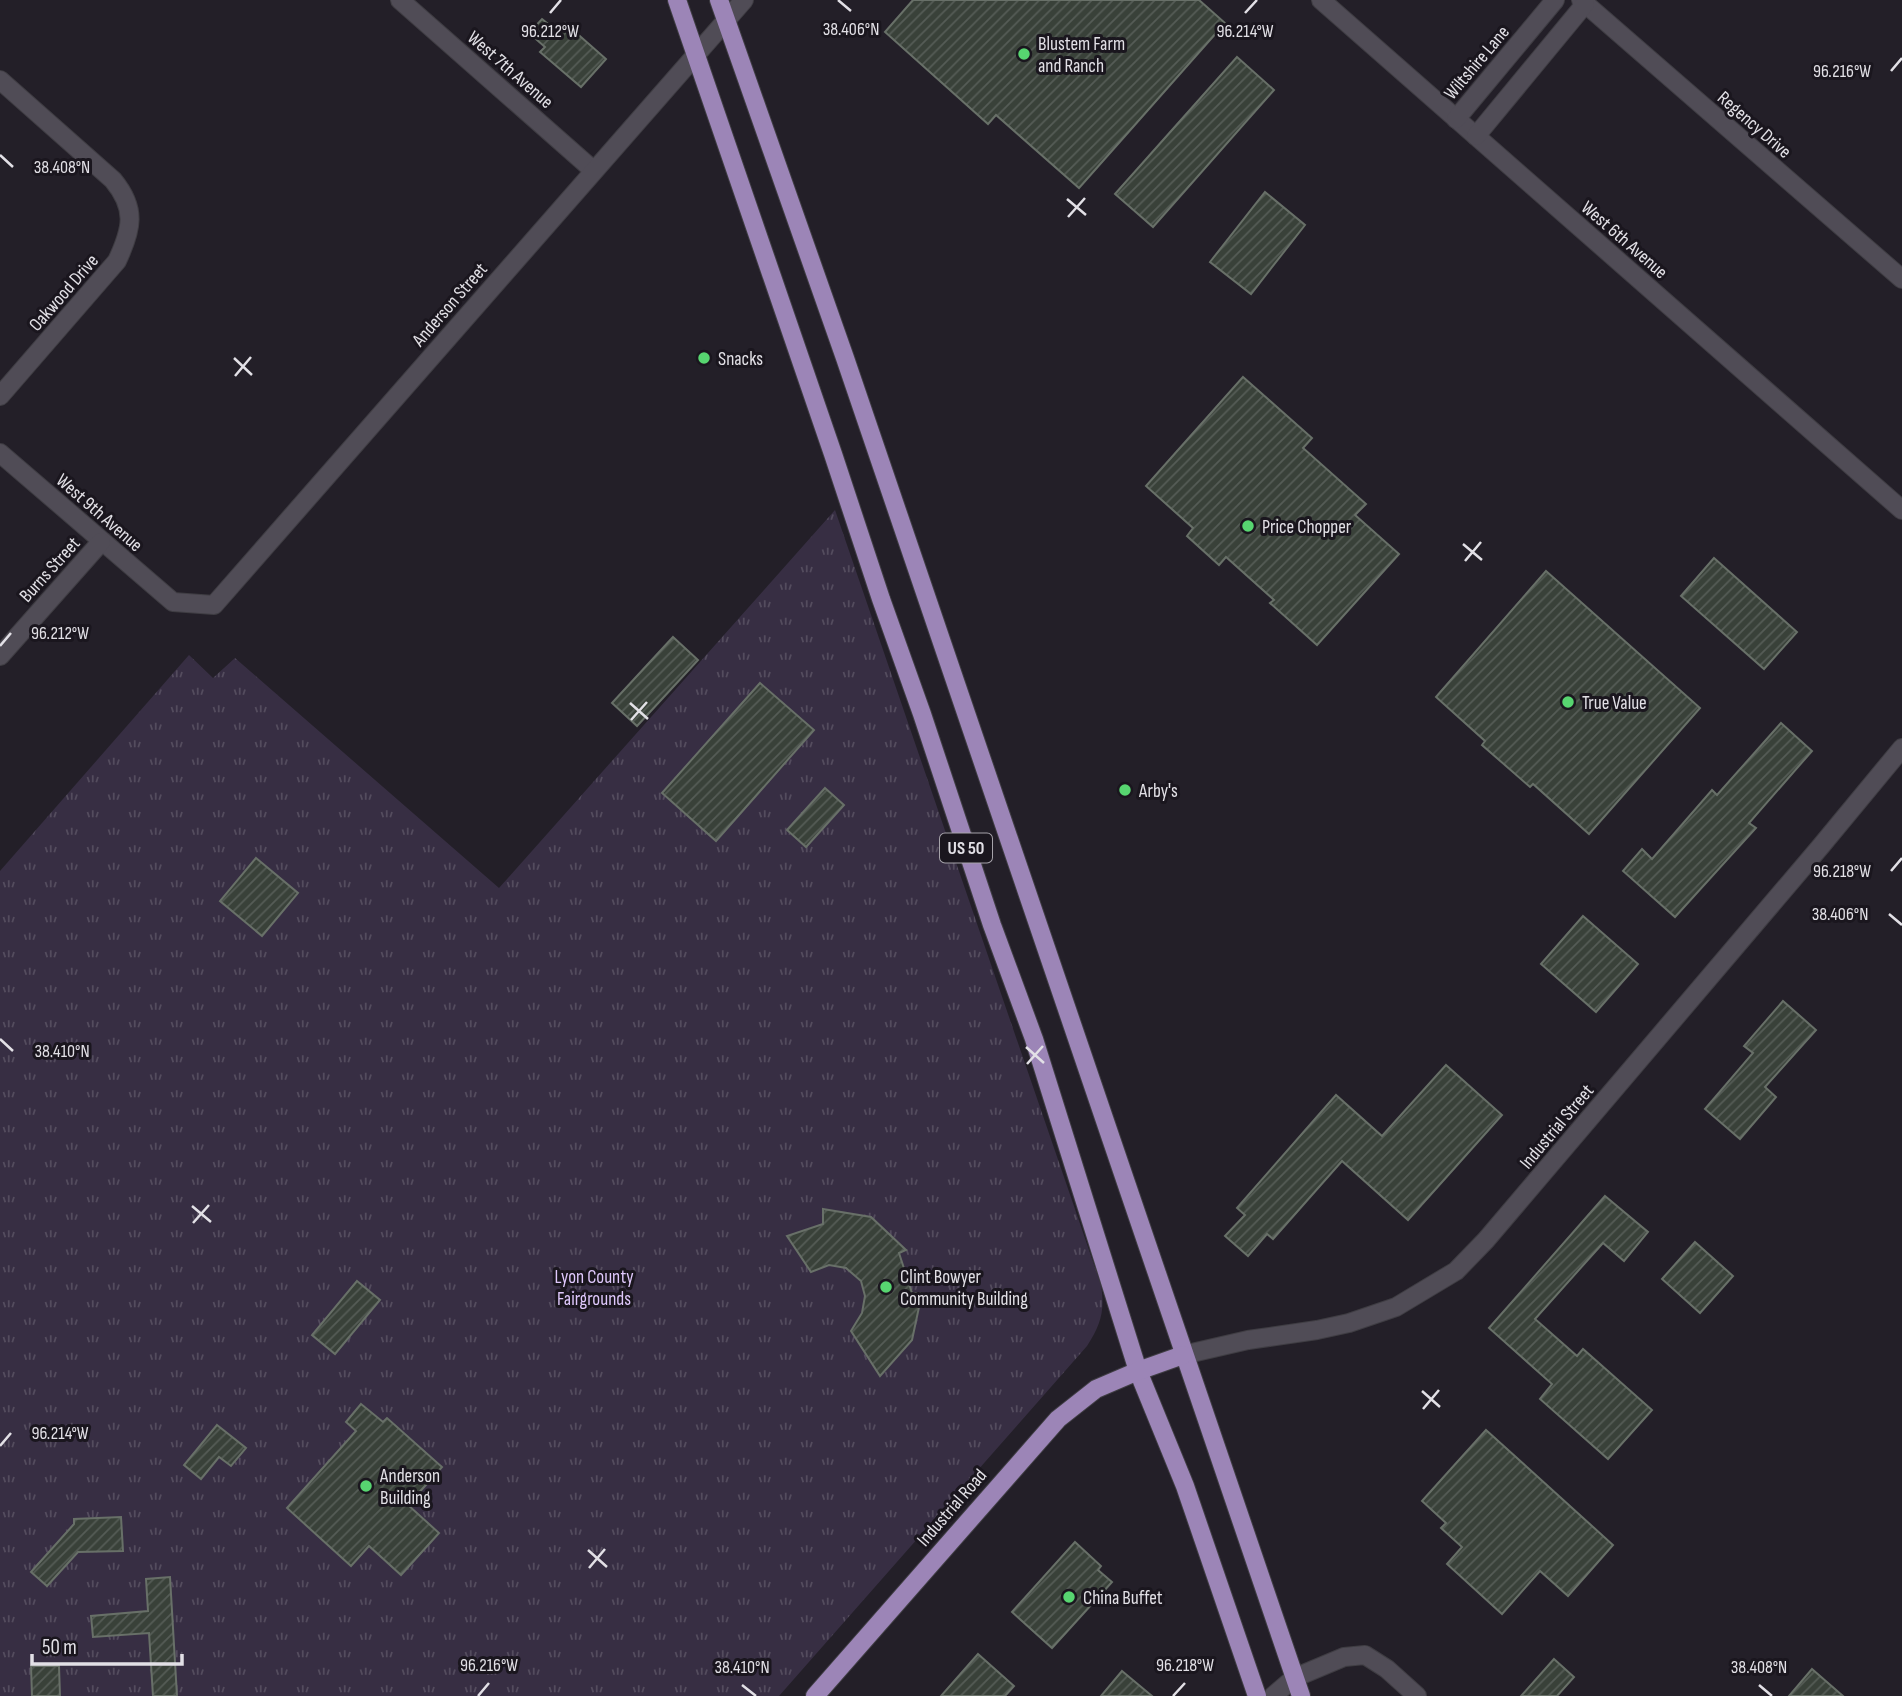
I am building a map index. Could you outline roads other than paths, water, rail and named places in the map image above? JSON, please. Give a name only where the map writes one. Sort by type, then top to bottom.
[{"type":"main road","name":"US 50","points":[[677,0],[992,925],[1034,1039],[1138,1370],[1185,1486],[1257,1696]]},
{"type":"main road","name":"US 50","points":[[719,0],[850,371],[1301,1696]]},
{"type":"main road","name":"Industrial Street","points":[[1138,1370],[1183,1354]]},
{"type":"main road","name":"Industrial Road","points":[[815,1696],[1058,1419],[1096,1389],[1138,1370]]},
{"type":"street","name":"West 7th Avenue","points":[[400,0],[593,170]]},
{"type":"street","name":"Anderson Street","points":[[173,602],[214,605],[744,0]]},
{"type":"street","name":"West 6th Avenue","points":[[1321,0],[1902,510]]},
{"type":"street","name":"Wiltshire Lane","points":[[1456,119],[1555,0]]},
{"type":"street","points":[[1476,136],[1583,2]]},
{"type":"street","name":"Regency Drive","points":[[1583,2],[1902,279]]},
{"type":"street","name":"Oakwood Drive","points":[[0,80],[113,180],[122,191],[131,214],[127,241],[117,261],[0,396]]},
{"type":"street","name":"West 9th Avenue","points":[[0,453],[173,602]]},
{"type":"street","name":"Burns Street","points":[[0,656],[101,542]]},
{"type":"street","name":"Industrial Street","points":[[1183,1354],[1349,1323],[1396,1307],[1455,1271],[1486,1240],[1902,748]]},
{"type":"street","points":[[1273,1696],[1294,1678],[1344,1657],[1365,1655],[1387,1669],[1417,1696]]},
{"type":"place","name":"Blustem Farm and Ranch","points":[[1024,54]]},
{"type":"place","name":"Snacks","points":[[704,358]]},
{"type":"place","name":"Price Chopper","points":[[1248,526]]},
{"type":"place","name":"True Value","points":[[1568,702]]},
{"type":"place","name":"Arby's","points":[[1125,790]]},
{"type":"place","name":"Clint Bowyer Community Building","points":[[886,1287]]},
{"type":"place","name":"Anderson Building","points":[[366,1486]]},
{"type":"place","name":"China Buffet","points":[[1069,1597]]},
{"type":"park label","name":"Lyon County Fairgrounds","points":[[594,1287]]}]
